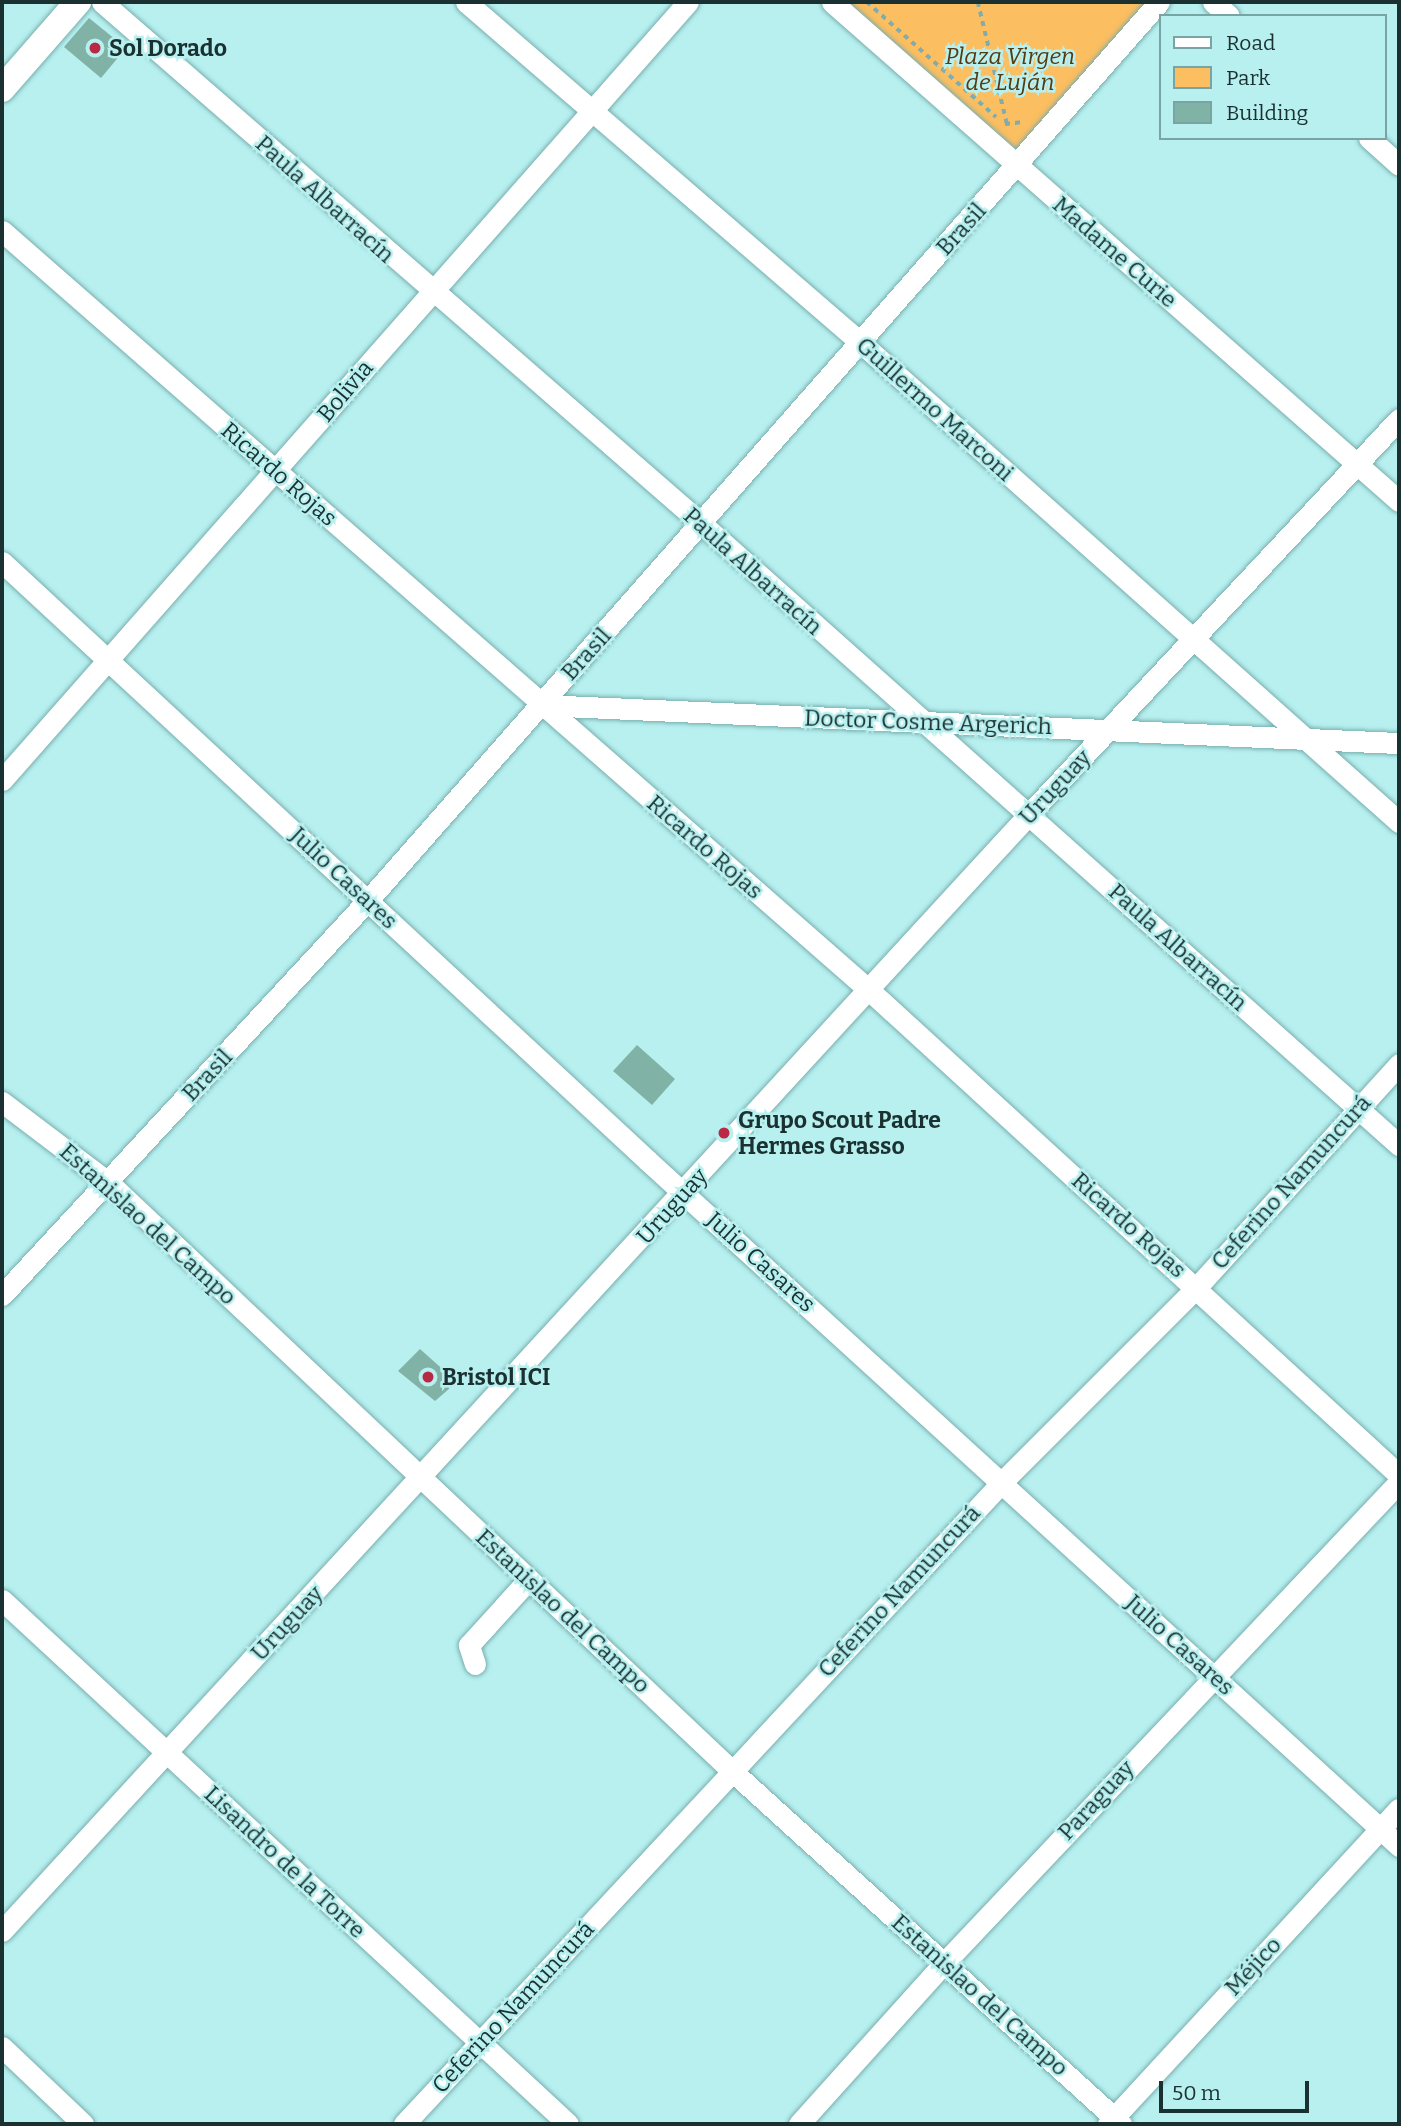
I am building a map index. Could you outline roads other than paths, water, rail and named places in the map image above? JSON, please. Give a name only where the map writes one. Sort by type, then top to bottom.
[{"type":"main road","points":[[2,89],[78,2]]},
{"type":"street","name":"Paula Albarracín","points":[[102,2],[429,291],[702,524],[920,723],[1029,814],[1399,1145]]},
{"type":"street","name":"Guillermo Marconi","points":[[466,2],[860,342],[1399,822]]},
{"type":"street","name":"Bolivia","points":[[2,780],[276,471],[429,291],[688,2]]},
{"type":"street","name":"Madame Curie","points":[[832,2],[990,144],[1399,501]]},
{"type":"street","name":"Brasil","points":[[2,1295],[369,900],[1017,167],[1158,2]]},
{"type":"street","points":[[1213,2],[1227,14]]},
{"type":"street","points":[[1370,140],[1399,165]]},
{"type":"street","name":"Ricardo Rojas","points":[[2,231],[869,990],[1197,1287],[1399,1475]]},
{"type":"street","name":"Uruguay","points":[[2,1931],[422,1478],[1029,814],[1195,641],[1399,419]]},
{"type":"street","name":"Julio Casares","points":[[2,562],[1399,1846]]},
{"type":"street","name":"Doctor Cosme Argerich","points":[[541,705],[1399,743]]},
{"type":"street","name":"Ceferino Namuncurá","points":[[404,2124],[1002,1482],[1197,1287],[1399,1064]]},
{"type":"street","name":"Estanislao del Campo","points":[[2,1102],[109,1182],[731,1770],[945,1962],[1114,2122]]},
{"type":"street","name":"Paraguay","points":[[799,2124],[945,1962],[1213,1675],[1399,1482]]},
{"type":"street","points":[[475,1664],[469,1645],[529,1579]]},
{"type":"street","name":"Lisandro de la Torre","points":[[2,1600],[568,2124]]},
{"type":"street","name":"Méjico","points":[[1114,2122],[1399,1809]]},
{"type":"street","points":[[2,2047],[83,2124]]},
{"type":"place","name":"Sol Dorado","points":[[95,48]]},
{"type":"place","name":"Grupo Scout Padre Hermes Grasso","points":[[724,1133]]},
{"type":"place","name":"Bristol ICI","points":[[428,1377]]},
{"type":"park label","name":"Plaza Virgen de Luján","points":[[1010,69]]}]
